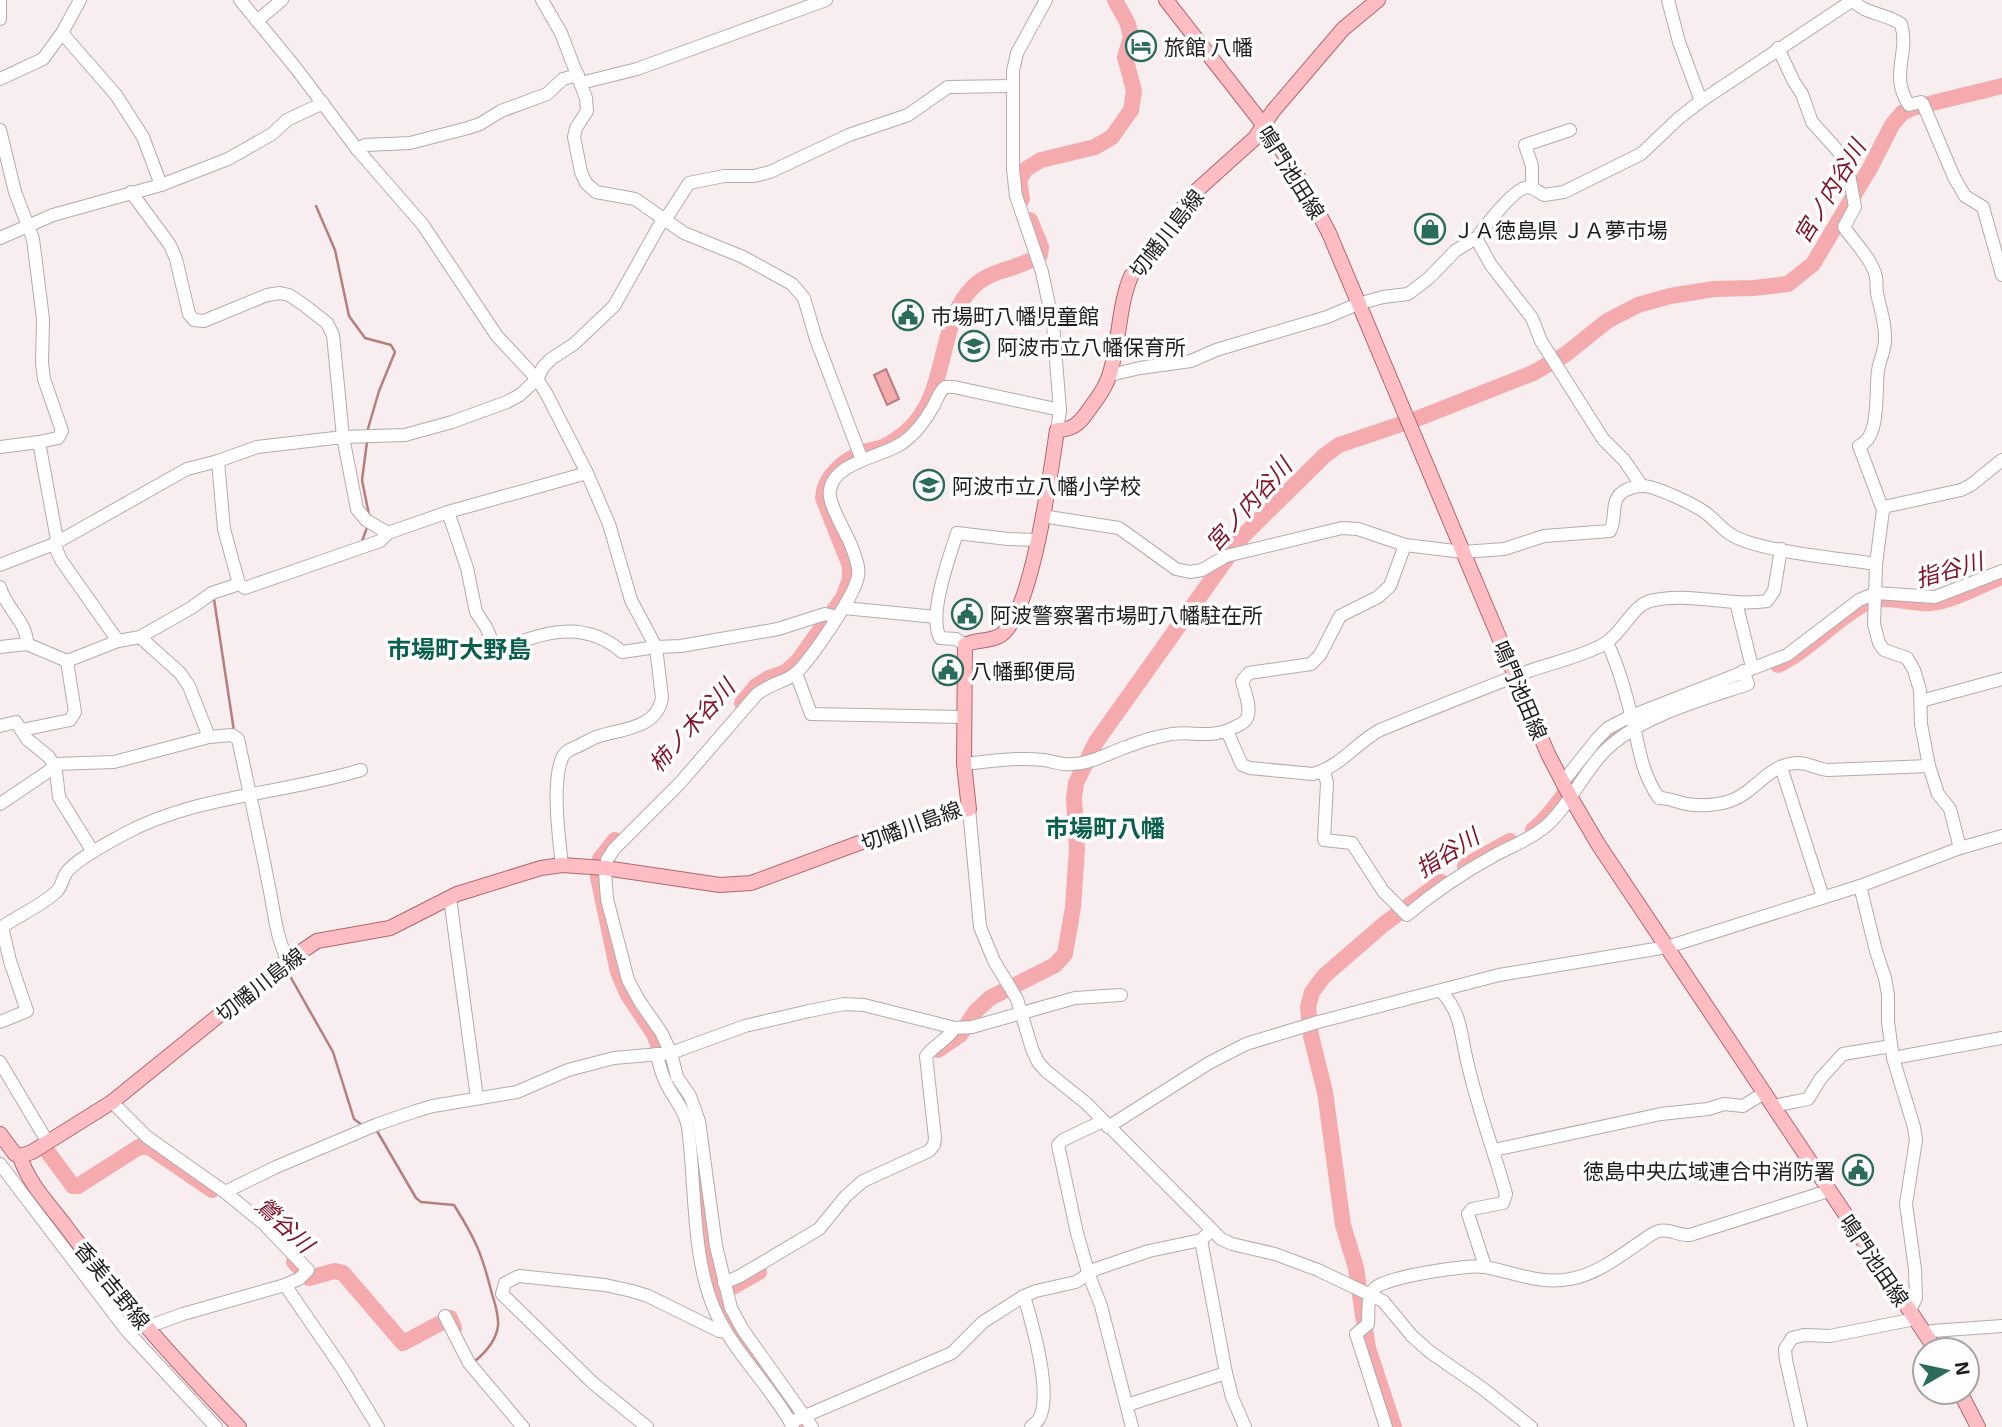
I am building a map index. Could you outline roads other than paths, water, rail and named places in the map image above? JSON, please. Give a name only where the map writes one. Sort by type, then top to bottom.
[{"type":"main road","name":"鳴門池田線","points":[[1166,0],[1264,125],[1310,197],[1329,233],[1515,677],[1567,791],[1828,1191],[1926,1335]]},
{"type":"main road","name":"切幡川島線","points":[[1057,430],[1068,429],[1081,421],[1110,375],[1124,292],[1131,276],[1195,192],[1249,144],[1343,29],[1378,0]]},
{"type":"main road","points":[[965,645],[1001,635],[1011,624],[1028,582],[1039,540],[1057,430]]},
{"type":"main road","name":"切幡川島線","points":[[20,1156],[32,1152],[112,1102],[285,962],[317,941],[390,928],[482,885],[541,868],[562,865],[709,884],[741,885],[771,877],[924,820],[969,809],[964,764],[965,645]]},
{"type":"main road","name":"香美吉野線","points":[[0,1134],[15,1154],[20,1156],[34,1185],[108,1284],[239,1427]]},
{"type":"main road","points":[[1968,1406],[1978,1427]]},
{"type":"street","points":[[0,19],[1,0]]},
{"type":"street","points":[[0,79],[43,59],[62,33],[80,0]]},
{"type":"street","points":[[240,0],[323,103],[356,149],[423,225],[497,336],[537,379],[587,473],[609,524],[631,600],[656,647],[662,698],[649,721],[594,738],[566,752],[563,757],[559,775],[558,838],[562,865]]},
{"type":"street","points":[[257,20],[282,0]]},
{"type":"street","points":[[542,0],[561,33],[586,99],[587,111],[576,128],[575,137],[581,172],[586,183],[596,192],[635,199],[684,233],[771,271],[792,284],[804,298],[816,339],[862,460]]},
{"type":"street","points":[[356,149],[365,145],[410,143],[468,128],[501,111],[547,94],[563,79],[579,79],[637,69],[784,6],[826,0]]},
{"type":"street","points":[[1046,0],[1017,53],[1012,86],[1013,169],[1016,196],[1034,247],[1054,324],[1060,410],[1057,430]]},
{"type":"street","points":[[1668,0],[1679,42],[1701,101]]},
{"type":"street","points":[[1480,233],[1520,190],[1532,188],[1544,195],[1564,192],[1641,154],[1679,117],[1701,101],[1853,0],[1874,14],[1901,24],[1903,46],[1899,77],[1905,99],[1909,105],[1921,102],[1965,196],[1983,207],[2002,275]]},
{"type":"street","points":[[62,33],[116,95],[143,137],[161,185]]},
{"type":"street","points":[[1779,48],[1802,94],[1812,122],[1839,152],[1849,174],[1855,206],[1844,227],[1871,265],[1876,277],[1885,342],[1878,369],[1876,415],[1870,435],[1864,444],[1859,446],[1883,510],[1876,564],[1874,624],[1879,643],[1884,650],[1907,658],[1914,670],[1921,701],[1921,724],[1929,766],[1938,794],[1950,809],[1960,848]]},
{"type":"street","points":[[0,565],[55,542],[175,474],[257,447],[367,435],[405,435],[452,422],[520,395],[537,379],[551,359],[574,344],[614,306],[663,219],[689,183],[724,176],[754,176],[770,172],[849,135],[908,115],[948,87],[1012,86]]},
{"type":"street","points":[[0,238],[53,215],[161,185],[228,159],[272,134],[287,120],[323,103]]},
{"type":"street","points":[[0,130],[15,192],[29,226],[43,319],[44,379],[62,432],[58,438],[0,447]]},
{"type":"street","points":[[1532,188],[1532,166],[1525,145],[1570,130]]},
{"type":"street","points":[[131,192],[170,245],[194,320],[204,321],[267,295],[280,293],[289,295],[327,323],[333,335],[343,437],[357,509],[369,522],[388,533]]},
{"type":"street","points":[[1110,375],[1191,361],[1327,317],[1358,304],[1408,294],[1417,289],[1455,251],[1476,238],[1491,265],[1532,318],[1541,341],[1603,439],[1624,460],[1642,486]]},
{"type":"street","points":[[812,1427],[797,1420],[726,1332],[717,1315],[719,1281],[699,1121],[690,1096],[664,1054],[661,1032],[628,980],[601,868],[614,849],[680,783],[757,694],[769,685],[796,673],[854,592],[859,574],[857,562],[829,491],[834,481],[846,469],[902,444],[918,429],[945,387],[1060,410]]},
{"type":"street","points":[[39,442],[55,542],[61,560],[118,641]]},
{"type":"street","points":[[1883,510],[1888,506],[1961,490],[2002,460]]},
{"type":"street","points":[[218,461],[225,529],[242,586]]},
{"type":"street","points":[[0,647],[27,644],[67,662],[118,641],[140,637],[212,593],[242,586],[380,541],[388,533],[448,512],[587,473]]},
{"type":"street","points":[[1042,516],[1119,528],[1176,569],[1191,572],[1202,570],[1226,556],[1342,528],[1358,529],[1405,545],[1463,552],[1504,549],[1544,536],[1610,531],[1613,524],[1613,504],[1618,495],[1627,489],[1642,486],[1653,488],[1704,512],[1729,534],[1749,542],[1876,564]]},
{"type":"street","points":[[448,512],[467,568],[476,612],[495,648],[499,650],[536,636],[562,630],[596,636],[622,652],[681,646],[778,629],[836,614],[936,617]]},
{"type":"street","points":[[965,645],[956,639],[940,638],[936,630],[944,577],[957,533],[1039,540]]},
{"type":"street","points":[[964,764],[1010,759],[1044,760],[1066,765],[1109,756],[1124,747],[1167,734],[1203,735],[1227,731],[1242,724],[1247,718],[1248,708],[1242,681],[1249,673],[1311,664],[1320,655],[1340,615],[1378,597],[1390,586],[1405,545]]},
{"type":"street","points":[[1227,731],[1242,765],[1313,774],[1324,771],[1364,738],[1380,730],[1607,642],[1631,619],[1638,607],[1649,601],[1688,597],[1736,602],[1767,601],[1774,591],[1781,549]]},
{"type":"street","points":[[1747,673],[1787,655],[1859,600],[1935,597],[2002,571]]},
{"type":"street","points":[[0,587],[5,601],[23,623],[27,644]]},
{"type":"street","points":[[1324,771],[1324,840],[1352,843],[1383,891],[1407,915],[1471,870],[1533,836],[1548,824],[1597,739],[1608,728],[1673,711],[1748,684],[1736,602]]},
{"type":"street","points":[[140,637],[180,673],[189,686],[209,737]]},
{"type":"street","points":[[1607,642],[1633,723],[1642,767],[1659,799],[1689,804],[1732,801],[1767,774],[1796,763],[1828,770],[1929,766]]},
{"type":"street","points":[[22,730],[70,720],[75,712],[67,662]]},
{"type":"street","points":[[796,673],[811,714],[963,717]]},
{"type":"street","points":[[1921,701],[2002,679]]},
{"type":"street","points":[[0,726],[16,722],[27,739],[55,767],[59,797],[93,852]]},
{"type":"street","points":[[0,804],[55,767],[114,762],[209,737],[234,736],[285,962]]},
{"type":"street","points":[[1781,767],[1823,897]]},
{"type":"street","points":[[0,1022],[27,1011],[2,927],[58,891],[66,873],[93,852],[157,819],[248,796],[324,782],[361,771]]},
{"type":"street","points":[[969,809],[980,927],[994,961],[1023,1011],[1031,1049],[1038,1062],[1086,1103],[1186,1201],[1206,1236],[1226,1373],[1245,1427]]},
{"type":"street","points":[[1132,1427],[1101,1306],[1089,1275],[1058,1145],[1062,1140],[1105,1124],[1224,1054],[1246,1044],[1516,971],[1667,947],[1860,886],[1960,848],[2002,836]]},
{"type":"street","points":[[1801,1427],[1786,1360],[1785,1349],[1792,1338],[1804,1335],[1830,1336],[1913,1315],[1916,1298],[1906,1204],[1916,1140],[1892,1052],[1885,978],[1860,886]]},
{"type":"street","points":[[450,898],[477,1098]]},
{"type":"street","points":[[1441,991],[1459,1015],[1468,1065],[1506,1195],[1503,1203],[1472,1209],[1468,1214],[1485,1263],[1483,1267]]},
{"type":"street","points":[[719,1281],[740,1276],[819,1229],[846,1196],[863,1181],[929,1151],[935,1138],[926,1056],[932,1047],[962,1028],[1023,1011],[1075,998],[1121,995]]},
{"type":"street","points":[[225,1192],[276,1167],[378,1124],[433,1106],[517,1092],[568,1070],[614,1058],[664,1054],[745,1026],[844,1004],[864,1005],[962,1028]]},
{"type":"street","points":[[1773,1106],[1808,1099],[1821,1078],[1843,1054],[1892,1052],[2002,1038]]},
{"type":"street","points":[[0,1062],[47,1141]]},
{"type":"street","points":[[1493,1150],[1661,1114],[1708,1109],[1724,1104],[1743,1106],[1764,1093]]},
{"type":"street","points":[[112,1102],[147,1137],[225,1192],[281,1240],[308,1270],[285,1285],[147,1327]]},
{"type":"street","points":[[0,1164],[127,1331],[216,1427]]},
{"type":"street","points":[[1364,1291],[1392,1281],[1441,1271],[1483,1267],[1517,1276],[1572,1279],[1610,1262],[1658,1231],[1669,1231],[1680,1236],[1690,1235],[1828,1191]]},
{"type":"street","points":[[797,1420],[952,1353],[984,1322],[1024,1296],[1076,1282],[1107,1265],[1149,1251],[1206,1236],[1275,1254],[1383,1301],[1412,1336],[1430,1352],[1531,1427]]},
{"type":"street","points":[[647,1427],[593,1382],[502,1294],[505,1283],[519,1276],[605,1285],[648,1296],[726,1332]]},
{"type":"street","points":[[719,1281],[731,1308],[797,1420]]},
{"type":"street","points":[[285,1285],[379,1427]]},
{"type":"street","points":[[1364,1291],[1363,1328],[1356,1334],[1386,1427]]},
{"type":"street","points":[[1024,1296],[1036,1338],[1044,1400],[1039,1420],[1031,1427]]},
{"type":"street","points":[[446,1319],[469,1363],[523,1427]]},
{"type":"street","points":[[1926,1335],[1932,1331],[2002,1326]]},
{"type":"street","points":[[1127,1405],[1226,1373]]},
{"type":"waterway","name":"柿ノ木谷川","points":[[1022,199],[1019,180],[1026,169],[1041,160],[1095,147],[1112,137],[1131,110],[1134,91],[1125,57],[1131,37],[1128,24],[1115,0]]},
{"type":"waterway","name":"宮ノ内谷川","points":[[938,1050],[960,1035],[976,1011],[990,998],[1055,965],[1065,954],[1073,907],[1077,849],[1074,798],[1076,783],[1096,742],[1242,537],[1324,456],[1339,445],[1419,418],[1533,373],[1566,354],[1607,321],[1638,305],[1670,296],[1714,289],[1788,284],[1813,264],[1870,168],[1892,125],[1902,113],[1912,108],[2002,86]]},
{"type":"waterway","points":[[316,206],[335,250],[349,316],[365,338],[391,345],[395,352],[379,391],[367,432]]},
{"type":"waterway","name":"柿ノ木谷川","points":[[742,703],[756,686],[786,672],[798,661],[843,598],[850,579],[850,566],[823,498],[831,476],[849,459],[893,441],[906,432],[920,416],[937,379],[947,339],[961,303],[980,281],[1040,255],[1041,247],[1030,220]]},
{"type":"waterway","points":[[367,442],[362,480],[369,515]]},
{"type":"waterway","points":[[362,541],[368,525]]},
{"type":"waterway","name":"指谷川","points":[[1778,665],[1866,603],[1882,599],[1931,603],[1958,596],[2002,577]]},
{"type":"waterway","points":[[214,599],[234,731]]},
{"type":"waterway","name":"指谷川","points":[[1533,830],[1555,807],[1595,751],[1617,730],[1646,716]]},
{"type":"waterway","name":"柿ノ木谷川","points":[[615,840],[600,859],[598,877],[618,972],[628,995],[654,1034],[672,1082],[688,1104],[693,1120]]},
{"type":"waterway","name":"指谷川","points":[[1465,866],[1510,841]]},
{"type":"waterway","name":"指谷川","points":[[1394,1427],[1368,1348],[1356,1268],[1343,1225],[1325,1092],[1311,1036],[1308,1007],[1312,992],[1324,976],[1384,924],[1441,882]]},
{"type":"waterway","points":[[286,969],[333,1052],[354,1119],[362,1125]]},
{"type":"waterway","points":[[377,1131],[416,1198],[421,1202],[454,1205],[478,1248],[498,1322],[493,1341],[475,1361]]},
{"type":"waterway","name":"鶯谷川","points":[[47,1151],[73,1186],[78,1186],[139,1147],[149,1147],[212,1190]]},
{"type":"waterway","name":"柿ノ木谷川","points":[[697,1163],[706,1244],[720,1305],[735,1335],[801,1427]]},
{"type":"waterway","name":"鶯谷川","points":[[294,1262],[309,1278],[335,1271],[343,1273],[403,1343],[450,1318],[454,1328]]},
{"type":"waterway","name":"宮ノ内谷川","points":[[718,1295],[759,1272]]},
{"type":"place","name":"旅館 八幡","points":[[1141,46]]},
{"type":"place","name":"ＪＡ徳島県 ＪＡ夢市場","points":[[1430,229]]},
{"type":"place","name":"市場町八幡児童館","points":[[908,315]]},
{"type":"place","name":"阿波市立八幡保育所","points":[[974,346]]},
{"type":"place","name":"阿波市立八幡小学校","points":[[929,485]]},
{"type":"place","name":"阿波警察署市場町八幡駐在所","points":[[967,614]]},
{"type":"place","name":"八幡郵便局","points":[[948,670]]},
{"type":"place","name":"徳島中央広域連合中消防署","points":[[1858,1170]]},
{"type":"district","name":"市場町大野島","points":[[459,648]]},
{"type":"district","name":"市場町八幡","points":[[1105,827]]}]
